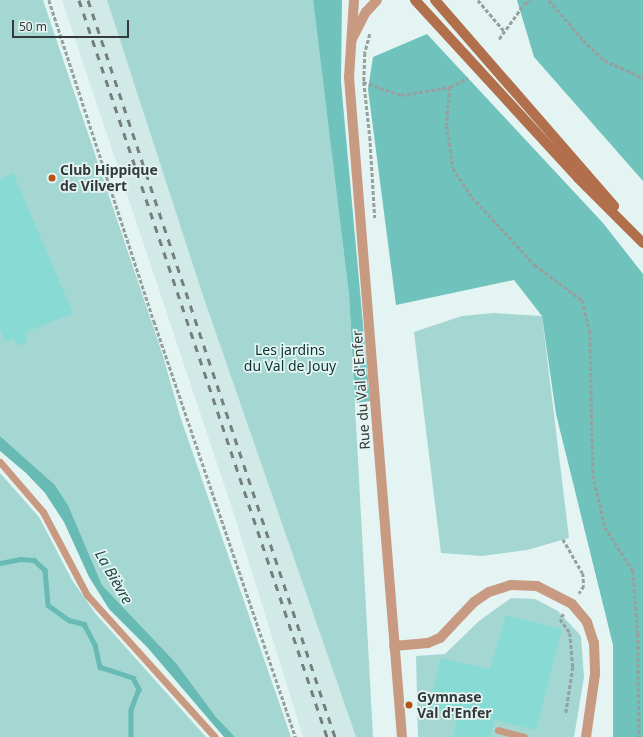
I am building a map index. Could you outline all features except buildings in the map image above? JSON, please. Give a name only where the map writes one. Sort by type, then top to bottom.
[{"type":"main road","points":[[415,0],[578,178],[643,242]]},
{"type":"main road","points":[[435,0],[583,168],[643,242]]},
{"type":"street","name":"Rue du Val d'Enfer","points":[[354,0],[349,78],[402,737]]},
{"type":"street","name":"Rue du Val d'Enfer","points":[[351,41],[366,12],[377,0]]},
{"type":"street","points":[[394,646],[428,643],[440,638],[474,602],[489,592],[511,585],[537,586],[572,604],[587,622],[594,643],[595,674],[586,737]]},
{"type":"lane","points":[[0,462],[43,512],[87,595],[215,737]]},
{"type":"lane","points":[[498,730],[524,737]]},
{"type":"path","points":[[49,0],[154,321],[296,737]]},
{"type":"path","points":[[478,0],[505,32]]},
{"type":"path","points":[[499,39],[524,4],[530,0]]},
{"type":"path","points":[[549,0],[583,40],[604,60],[643,78]]},
{"type":"path","points":[[371,30],[365,53],[364,82],[370,137],[375,224]]},
{"type":"path","points":[[349,78],[401,95],[450,87],[468,78]]},
{"type":"path","points":[[450,87],[447,125],[454,168],[472,197],[525,254],[561,287],[582,300],[590,331],[593,475],[605,526],[633,571],[638,634],[639,737]]},
{"type":"shaded area","points":[[62,0],[107,0],[203,296],[356,737],[303,737],[233,511]]},
{"type":"shaded area","points":[[313,0],[342,0],[341,82],[370,401],[355,403],[349,295]]},
{"type":"shaded area","points":[[517,0],[643,0],[643,181],[534,57]]},
{"type":"shaded area","points":[[427,34],[603,223],[643,274],[643,737],[613,737],[613,645],[556,414],[542,316],[514,280],[396,305],[368,89],[373,57]]},
{"type":"shaded area","points":[[0,436],[55,485],[68,505],[102,585],[176,663],[216,717],[235,737],[224,737],[147,647],[109,609],[89,577],[64,522],[45,493],[26,473],[0,451]]},
{"type":"green space","points":[[0,0],[43,0],[163,356],[180,416],[291,737],[235,737],[216,717],[176,663],[102,585],[68,505],[55,485],[0,436]]},
{"type":"green space","name":"Les jardins du Val de Jouy","points":[[107,0],[313,0],[349,295],[373,737],[356,737],[203,296]]},
{"type":"green space","points":[[494,313],[542,316],[569,538],[527,550],[482,556],[441,553],[414,332],[462,316]]},
{"type":"green space","points":[[0,473],[39,517],[72,580],[95,613],[206,737],[0,737]]},
{"type":"green space","points":[[511,598],[535,599],[558,611],[581,636],[584,677],[574,737],[418,737],[416,656],[445,654],[479,621]]},
{"type":"waterway","points":[[0,563],[20,559],[34,560],[45,570],[48,605],[69,620],[84,624],[95,645],[100,667],[133,678],[139,689],[131,710],[131,737]]},
{"type":"railway","points":[[79,0],[327,737]]},
{"type":"railway","points":[[88,0],[335,737]]},
{"type":"place","name":"Club Hippique de Vilvert","points":[[52,178]]},
{"type":"place","name":"Gymnase Val d'Enfer","points":[[409,705]]},
{"type":"water label","name":"La Bièvre","points":[[114,577]]}]
